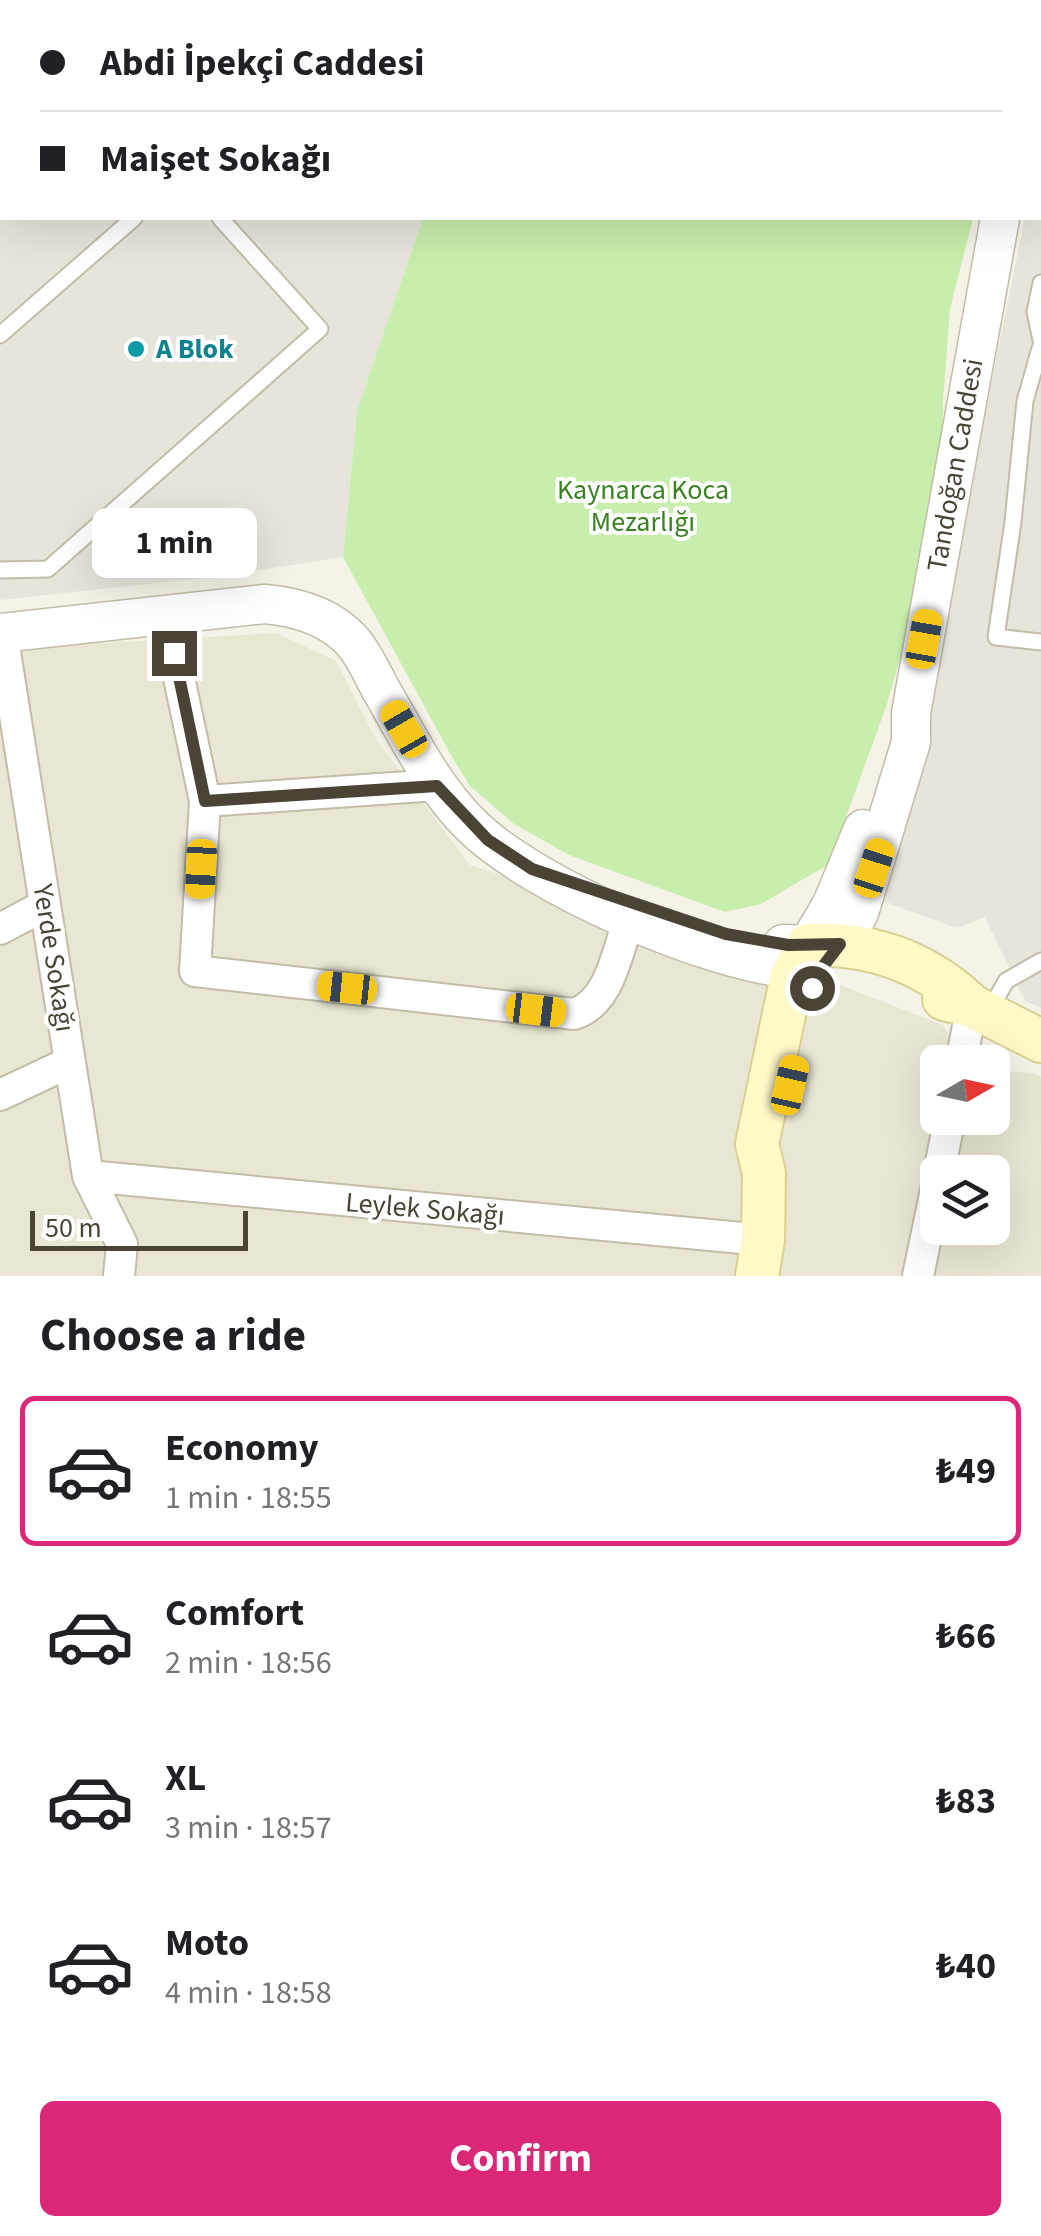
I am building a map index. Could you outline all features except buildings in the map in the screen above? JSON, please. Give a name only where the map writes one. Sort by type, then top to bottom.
[{"type":"main road","points":[[760,1258],[764,1174],[758,1144],[817,955],[980,1010],[1041,1042]]},
{"type":"street","name":"Tandoğan Caddesi","points":[[817,955],[892,738],[911,712],[1000,220]]},
{"type":"street","points":[[1,633],[265,604],[302,609],[333,625],[356,644],[437,786],[488,840],[532,869],[629,919],[736,959],[817,955]]},
{"type":"street","points":[[166,616],[205,801],[195,971],[574,1014],[588,1009],[602,994],[629,919]]},
{"type":"street","name":"Yerde Sokağı","points":[[1,633],[12,771],[45,905],[88,1176],[122,1244],[120,1276]]},
{"type":"street","points":[[205,801],[437,786]]},
{"type":"street","points":[[532,869],[726,934],[817,955]]},
{"type":"street","points":[[0,928],[45,905]]},
{"type":"street","points":[[967,1045],[980,1010]]},
{"type":"street","points":[[0,1095],[70,1062]]},
{"type":"street","name":"Leylek Sokağı","points":[[88,1176],[760,1258]]},
{"type":"street","points":[[918,1276],[924,1245]]},
{"type":"lane","points":[[0,336],[132,220]]},
{"type":"lane","points":[[0,570],[48,569],[320,329],[222,220]]},
{"type":"lane","points":[[1041,283],[1035,312],[1041,342],[1025,401],[996,637],[1041,642]]},
{"type":"lane","points":[[980,1010],[1006,980],[1041,961]]},
{"type":"shaded area","points":[[0,220],[422,220],[357,411],[343,557],[222,576],[0,600]]},
{"type":"shaded area","points":[[1025,220],[1041,220],[1041,1008],[1025,1001],[985,917],[957,928],[885,902]]},
{"type":"shaded area","points":[[276,633],[336,661],[376,739],[470,865],[840,985],[943,1025],[955,1045],[920,1045],[920,1135],[1010,1135],[1010,1071],[1041,1077],[1041,1276],[0,1276],[0,649]]},
{"type":"green space","name":"Kaynarca Koca Mezarlığı","points":[[422,220],[972,220],[950,309],[943,401],[943,481],[926,568],[887,704],[829,864],[761,904],[725,912],[569,855],[514,824],[470,786],[343,557],[357,411]]},
{"type":"place","name":"A Blok","points":[[136,349]]},
{"type":"route","points":[[174,653],[205,801],[437,786],[474,828],[532,869],[726,934],[788,945],[840,944],[812,988]]}]
